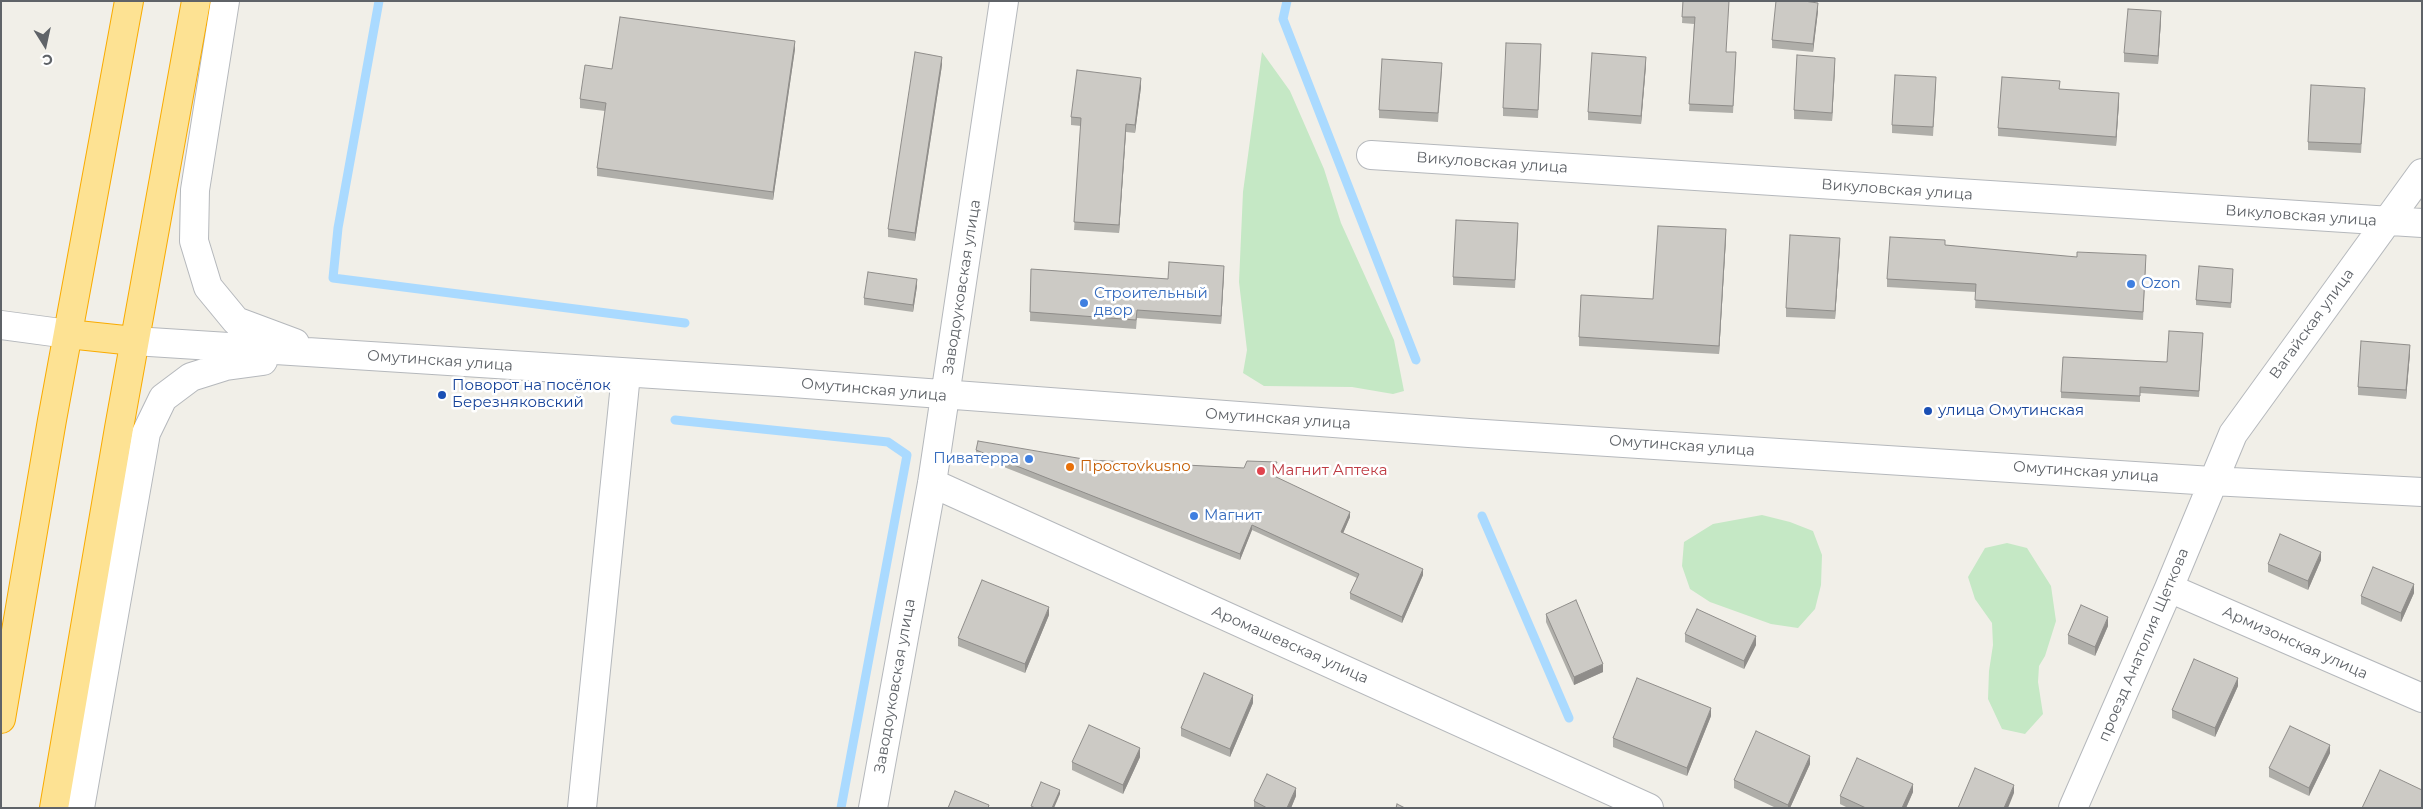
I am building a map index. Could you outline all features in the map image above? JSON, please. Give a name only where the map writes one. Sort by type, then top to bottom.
[{"type":"highway","points":[[1,719],[68,334],[129,1]]},
{"type":"highway","points":[[54,808],[134,341],[196,1]]},
{"type":"highway","points":[[68,334],[134,341]]},
{"type":"street","points":[[225,1],[195,190],[194,242],[208,287],[236,321],[322,354]]},
{"type":"street","name":"Заводоуковская улица","points":[[873,808],[932,483],[1004,1]]},
{"type":"street","name":"Викуловская улица","points":[[1371,155],[2422,223]]},
{"type":"street","name":"Вагайская улица","points":[[2212,481],[2233,434],[2422,173]]},
{"type":"street","points":[[1,325],[68,334]]},
{"type":"street","name":"Омутинская улица","points":[[134,341],[626,374],[779,382],[945,396],[2212,481],[2422,492]]},
{"type":"street","points":[[80,808],[146,433],[163,398],[191,377],[226,366],[322,354]]},
{"type":"street","points":[[582,808],[626,374]]},
{"type":"street","name":"проезд Анатолия Щеткова","points":[[2073,808],[2169,588],[2212,481]]},
{"type":"street","name":"Аромашевская улица","points":[[932,483],[1648,808]]},
{"type":"street","name":"Армизонская улица","points":[[2169,588],[2422,698]]},
{"type":"green space","points":[[1262,52],[1290,91],[1324,169],[1341,223],[1394,340],[1404,391],[1393,394],[1352,387],[1264,386],[1243,373],[1247,350],[1239,282],[1243,192]]},
{"type":"green space","points":[[1762,515],[1790,522],[1813,531],[1822,555],[1821,585],[1815,609],[1798,628],[1771,624],[1710,602],[1690,589],[1682,566],[1684,542],[1713,524]]},
{"type":"green space","points":[[2007,543],[2027,548],[2051,586],[2056,621],[2045,656],[2039,666],[2038,682],[2043,714],[2025,734],[2002,729],[1988,699],[1989,671],[1993,645],[1992,623],[1975,599],[1968,577],[1985,548]]},
{"type":"building","points":[[1683,1],[1729,1],[1726,52],[1736,52],[1733,106],[1689,104],[1695,17],[1682,17]]},
{"type":"building","points":[[1776,1],[1818,3],[1813,44],[1772,40]]},
{"type":"building","points":[[2128,9],[2161,11],[2158,56],[2124,53]]},
{"type":"building","points":[[620,17],[795,41],[773,192],[597,168],[606,103],[580,99],[585,65],[612,69]]},
{"type":"building","points":[[1506,43],[1541,44],[1538,110],[1503,108]]},
{"type":"building","points":[[915,52],[942,57],[915,233],[888,229]]},
{"type":"building","points":[[1592,53],[1646,57],[1641,116],[1588,112]]},
{"type":"building","points":[[1797,55],[1835,58],[1832,113],[1794,110]]},
{"type":"building","points":[[1382,59],[1442,63],[1438,113],[1379,110]]},
{"type":"building","points":[[1077,70],[1141,78],[1135,125],[1126,124],[1119,225],[1074,222],[1081,118],[1071,117]]},
{"type":"building","points":[[1895,75],[1936,77],[1933,127],[1892,125]]},
{"type":"building","points":[[2002,77],[2060,81],[2059,89],[2119,93],[2116,137],[1998,128]]},
{"type":"building","points":[[2311,85],[2365,88],[2361,144],[2308,142]]},
{"type":"building","points":[[1456,220],[1518,223],[1515,280],[1453,277]]},
{"type":"building","points":[[1658,226],[1726,229],[1719,346],[1579,337],[1581,295],[1653,299]]},
{"type":"building","points":[[1790,235],[1840,238],[1835,311],[1786,308]]},
{"type":"building","points":[[1890,237],[1945,240],[1945,245],[2077,257],[2077,252],[2146,255],[2143,312],[1975,300],[1976,284],[1887,279]]},
{"type":"building","points":[[1169,262],[1224,266],[1221,316],[1137,310],[1136,320],[1030,312],[1031,269],[1168,279]]},
{"type":"building","points":[[2199,266],[2233,269],[2231,303],[2196,300]]},
{"type":"building","points":[[868,272],[917,279],[913,305],[864,298]]},
{"type":"building","points":[[2169,331],[2203,333],[2199,391],[2140,387],[2140,396],[2061,392],[2063,357],[2167,362]]},
{"type":"building","points":[[2361,341],[2410,345],[2406,390],[2358,387]]},
{"type":"building","points":[[978,441],[1089,460],[1244,468],[1247,461],[1277,462],[1272,475],[1350,512],[1341,532],[1423,569],[1402,617],[1350,593],[1359,574],[1252,525],[1240,554],[976,450]]},
{"type":"building","points":[[2280,534],[2321,552],[2308,581],[2268,564]]},
{"type":"building","points":[[2373,567],[2414,584],[2401,613],[2361,596]]},
{"type":"building","points":[[982,580],[1049,607],[1025,664],[958,638]]},
{"type":"building","points":[[1576,600],[1603,664],[1574,677],[1546,614]]},
{"type":"building","points":[[2081,605],[2108,617],[2095,647],[2068,635]]},
{"type":"building","points":[[1697,609],[1756,636],[1744,661],[1685,634]]},
{"type":"building","points":[[2194,659],[2238,678],[2215,728],[2172,710]]},
{"type":"building","points":[[1204,673],[1253,695],[1230,749],[1181,728]]},
{"type":"building","points":[[1637,678],[1711,708],[1687,768],[1613,738]]},
{"type":"building","points":[[1089,725],[1140,748],[1123,785],[1072,762]]},
{"type":"building","points":[[2290,726],[2330,745],[2309,788],[2269,768]]},
{"type":"building","points":[[1756,731],[1810,756],[1788,805],[1734,780]]},
{"type":"building","points":[[1857,758],[1913,784],[1902,808],[1866,808],[1840,796]]},
{"type":"building","points":[[1975,768],[2014,785],[2004,808],[1958,808]]},
{"type":"building","points":[[2380,770],[2422,790],[2422,808],[2362,808]]},
{"type":"building","points":[[1267,774],[1296,788],[1287,808],[1267,808],[1254,801]]},
{"type":"building","points":[[1041,782],[1060,790],[1052,808],[1035,808],[1031,806]]},
{"type":"building","points":[[955,791],[989,805],[988,808],[948,808]]},
{"type":"building","points":[[1397,804],[1405,808],[1396,808]]},
{"type":"waterway","points":[[379,1],[338,228],[333,278],[685,323]]},
{"type":"waterway","points":[[1287,1],[1283,19],[1416,360]]},
{"type":"waterway","points":[[675,420],[888,442],[907,455],[841,808]]},
{"type":"waterway","points":[[1482,516],[1569,718]]},
{"type":"place","name":"Ozon","points":[[2131,284]]},
{"type":"place","name":"Строительный двор","points":[[1084,303]]},
{"type":"place","name":"Поворот на посёлок Березняковский","points":[[442,395]]},
{"type":"place","name":"улица Омутинская","points":[[1928,411]]},
{"type":"place","name":"Пиватерра","points":[[1029,459]]},
{"type":"place","name":"Простоvkusno","points":[[1070,467]]},
{"type":"place","name":"Магнит Аптека","points":[[1261,471]]},
{"type":"place","name":"Магнит","points":[[1194,516]]}]
